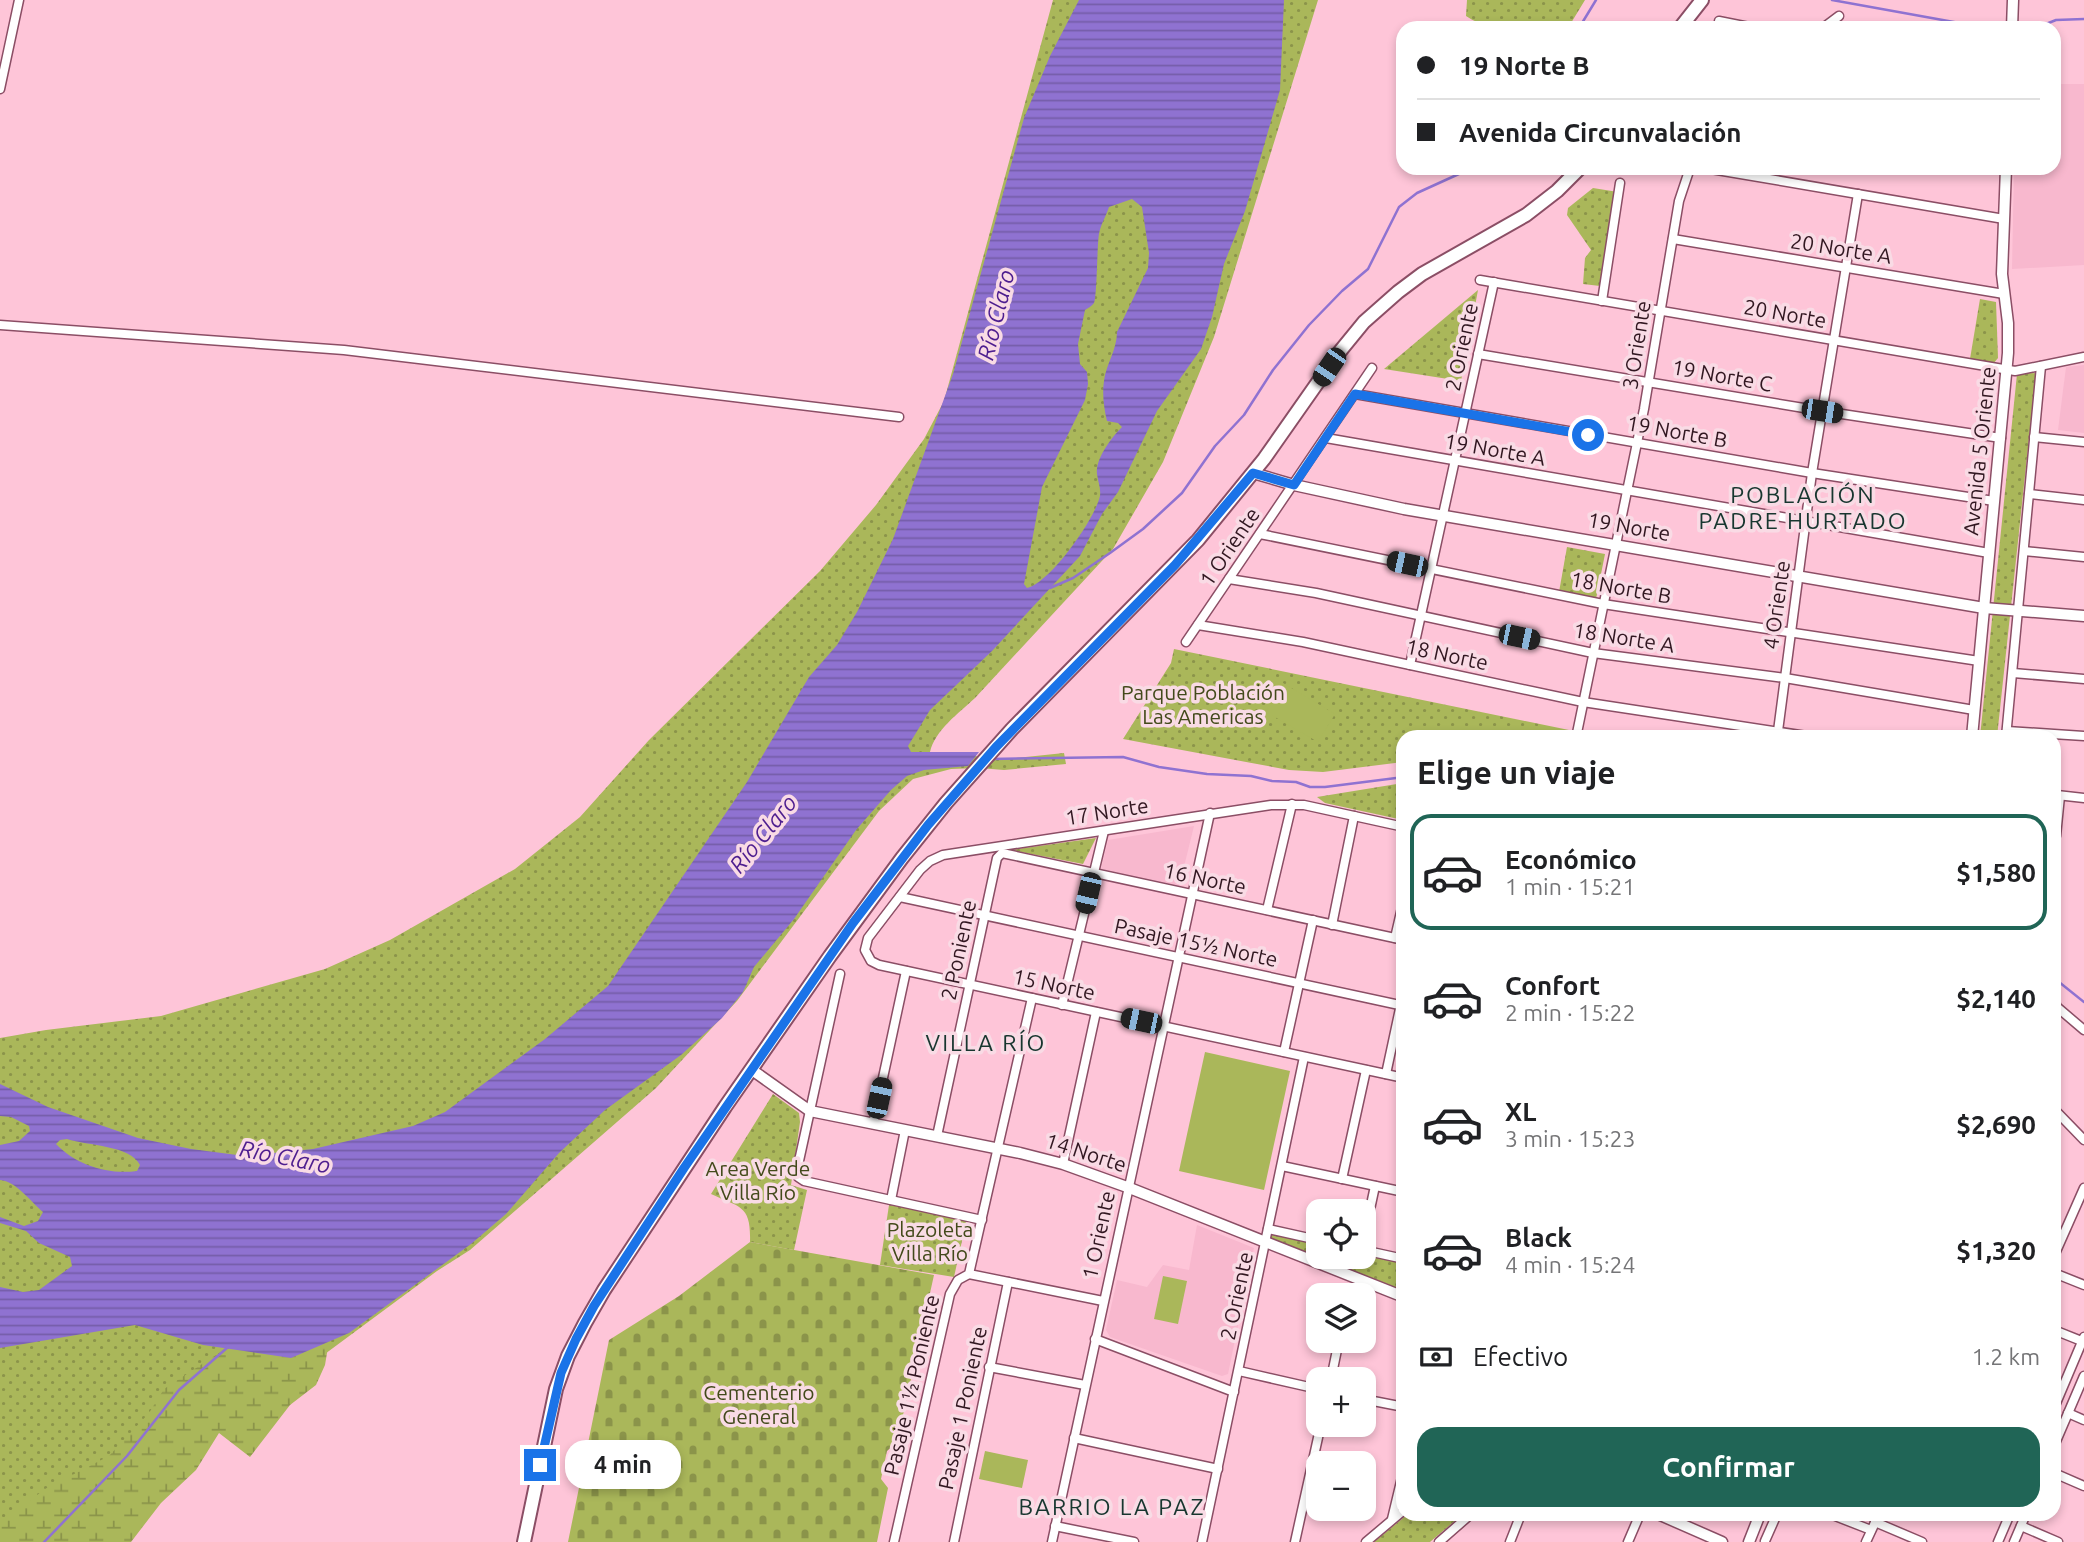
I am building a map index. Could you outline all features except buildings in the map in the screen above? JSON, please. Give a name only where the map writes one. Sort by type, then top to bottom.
[{"type":"main road","points":[[1686,21],[1702,0]]},
{"type":"main road","points":[[524,1542],[556,1389],[576,1339],[604,1290],[752,1070],[853,923],[915,841],[1012,729],[1175,565],[1253,473],[1341,350],[1384,303],[1433,268],[1526,215],[1573,175]]},
{"type":"street","points":[[0,89],[19,0]]},
{"type":"street","points":[[2012,21],[2014,0]]},
{"type":"street","points":[[1832,21],[1839,16]]},
{"type":"street","name":"3 Oriente","points":[[1578,730],[1628,491],[1682,189],[1687,175]]},
{"type":"street","points":[[1746,175],[2004,219]]},
{"type":"street","name":"Avenida 5 Oriente","points":[[1973,730],[2007,370],[2009,335],[2002,274],[2006,175]]},
{"type":"street","points":[[1602,301],[1620,183]]},
{"type":"street","name":"4 Oriente","points":[[1777,730],[1812,473],[1858,194]]},
{"type":"street","name":"20 Norte A","points":[[1673,239],[2004,293]]},
{"type":"street","name":"20 Norte","points":[[1480,280],[2007,370],[2015,371],[2084,357]]},
{"type":"street","name":"2 Oriente","points":[[1410,665],[1494,282]]},
{"type":"street","points":[[0,325],[344,350],[898,417]]},
{"type":"street","name":"19 Norte C","points":[[1478,354],[2001,438]]},
{"type":"street","points":[[2006,730],[2041,366]]},
{"type":"street","name":"1 Oriente","points":[[1186,642],[1372,368]]},
{"type":"street","name":"19 Norte B","points":[[1355,394],[1812,473],[1994,501]]},
{"type":"street","points":[[2034,437],[2084,442]]},
{"type":"street","name":"19 Norte A","points":[[1326,438],[1989,553]]},
{"type":"street","name":"19 Norte","points":[[1253,473],[1294,485],[1443,516],[1984,608],[2084,616]]},
{"type":"street","points":[[2029,494],[2084,500]]},
{"type":"street","name":"18 Norte B","points":[[1259,534],[1603,604],[1979,661]]},
{"type":"street","points":[[2024,551],[2084,557]]},
{"type":"street","name":"18 Norte A","points":[[1229,579],[1316,593],[1593,653],[1785,678],[1974,710]]},
{"type":"street","name":"18 Norte","points":[[1198,625],[1303,642],[1583,702],[1770,730]]},
{"type":"street","points":[[2012,673],[2084,679]]},
{"type":"street","points":[[2061,735],[2084,736]]},
{"type":"street","points":[[2061,795],[2084,798]]},
{"type":"street","points":[[1267,910],[1292,804]]},
{"type":"street","name":"17 Norte","points":[[866,954],[866,941],[920,870],[936,857],[1271,805],[1292,804],[1396,825]]},
{"type":"street","name":"1 Oriente","points":[[1052,1542],[1127,1186],[1210,813]]},
{"type":"street","points":[[1332,925],[1354,816]]},
{"type":"street","points":[[1062,1004],[1104,831]]},
{"type":"street","name":"16 Norte","points":[[999,854],[1396,938]]},
{"type":"street","name":"2 Poniente","points":[[937,1136],[999,854]]},
{"type":"street","name":"Pasaje 15½ Norte","points":[[900,897],[1396,1005]]},
{"type":"street","points":[[1284,1052],[1312,920]]},
{"type":"street","name":"15 Norte","points":[[866,954],[875,964],[1396,1076]]},
{"type":"street","points":[[873,1124],[906,971]]},
{"type":"street","points":[[840,974],[798,1177],[804,1181],[982,1220]]},
{"type":"street","name":"Pasaje 1½ Poniente","points":[[894,1542],[950,1294],[957,1280],[969,1275],[1032,998]]},
{"type":"street","points":[[2061,1010],[2084,1030]]},
{"type":"street","points":[[1063,1164],[1096,1012]]},
{"type":"street","points":[[1385,1074],[1396,1030]]},
{"type":"street","name":"2 Oriente","points":[[1202,1542],[1304,1057]]},
{"type":"street","name":"14 Norte","points":[[752,1070],[810,1111],[998,1148],[1063,1164],[1127,1186],[1396,1294]]},
{"type":"street","points":[[1342,1179],[1366,1070]]},
{"type":"street","points":[[2061,1116],[2084,1140]]},
{"type":"street","points":[[891,1200],[905,1130]]},
{"type":"street","points":[[1282,1166],[1396,1190]]},
{"type":"street","points":[[1372,1199],[1375,1186]]},
{"type":"street","points":[[2061,1240],[2084,1188]]},
{"type":"street","points":[[1268,1229],[1306,1237]]},
{"type":"street","points":[[1376,1253],[1396,1257]]},
{"type":"street","points":[[969,1275],[1103,1301]]},
{"type":"street","points":[[2061,1276],[2084,1285]]},
{"type":"street","name":"Pasaje 1 Poniente","points":[[954,1542],[1007,1282]]},
{"type":"street","points":[[2061,1332],[2083,1340],[2061,1389]]},
{"type":"street","points":[[1095,1339],[1234,1392]]},
{"type":"street","points":[[989,1367],[1085,1385]]},
{"type":"street","points":[[1239,1371],[1306,1386]]},
{"type":"street","points":[[2061,1430],[2084,1376]]},
{"type":"street","points":[[2061,1400],[2073,1404]]},
{"type":"street","points":[[1376,1401],[1396,1405]]},
{"type":"street","points":[[2068,1413],[2084,1420]]},
{"type":"street","points":[[1295,1542],[1318,1437]]},
{"type":"street","points":[[1074,1438],[1218,1469]]},
{"type":"street","points":[[2061,1476],[2084,1486]]},
{"type":"street","points":[[1392,1520],[1396,1503]]},
{"type":"street","points":[[1366,1542],[1396,1517]]},
{"type":"street","points":[[1439,1542],[1463,1521]]},
{"type":"street","points":[[1510,1542],[1518,1521]]},
{"type":"street","points":[[1628,1542],[1637,1521]]},
{"type":"street","points":[[1674,1521],[1722,1542]]},
{"type":"street","points":[[1749,1542],[1757,1521]]},
{"type":"street","points":[[1765,1541],[1774,1521]]},
{"type":"street","points":[[1998,1542],[2008,1521]]},
{"type":"street","points":[[2014,1542],[2023,1521]]},
{"type":"street","points":[[2027,1521],[2058,1542]]},
{"type":"street","points":[[1866,1542],[1875,1522],[1922,1542]]},
{"type":"street","points":[[1055,1526],[1134,1542]]},
{"type":"shaded area","points":[[2061,84],[2084,84],[2084,265],[2012,269],[2014,175],[2061,175]]},
{"type":"shaded area","points":[[2084,365],[2084,433],[2058,430],[2066,367]]},
{"type":"shaded area","points":[[1194,826],[1179,887],[1101,869],[1108,840]]},
{"type":"shaded area","points":[[1197,1225],[1254,1248],[1228,1374],[1222,1376],[1110,1337],[1106,1330],[1117,1280],[1147,1287],[1163,1265],[1189,1270]]},
{"type":"green space","points":[[1053,0],[1318,0],[1214,337],[1163,462],[1113,549],[975,698],[942,729],[930,752],[1007,759],[1064,753],[1066,764],[1004,770],[951,769],[913,779],[879,811],[737,1001],[656,1088],[470,1250],[437,1271],[156,1479],[0,1542],[0,1038],[161,1016],[325,969],[390,940],[515,869],[580,817],[649,740],[820,571],[876,505],[924,439],[944,401]]},
{"type":"green space","points":[[1467,0],[1585,0],[1572,21],[1475,21],[1466,16]]},
{"type":"green space","points":[[1593,188],[1618,192],[1600,286],[1583,284],[1585,258],[1591,250],[1567,215],[1568,208]]},
{"type":"green space","points":[[1478,290],[1461,381],[1384,369]]},
{"type":"green space","points":[[1980,299],[1996,302],[1998,358],[1993,364],[1970,359]]},
{"type":"green space","points":[[2036,373],[1998,730],[1981,730],[2017,374]]},
{"type":"green space","points":[[1567,547],[1605,554],[1596,599],[1559,592]]},
{"type":"green space","name":"Parque Población Las Americas","points":[[1174,649],[1569,730],[1396,730],[1396,763],[1323,772],[1289,770],[1123,739],[1171,663]]},
{"type":"green space","points":[[1283,683],[1335,714],[1318,742],[1266,712]]},
{"type":"green space","points":[[1396,784],[1396,818],[1325,803],[1317,797]]},
{"type":"green space","points":[[1096,838],[1083,864],[1011,850]]},
{"type":"green space","points":[[1205,1052],[1290,1071],[1264,1190],[1179,1171]]},
{"type":"green space","name":"Area Verde Villa Río","points":[[773,1094],[799,1113],[791,1185],[807,1190],[794,1250],[750,1242],[749,1221],[742,1209],[711,1194]]},
{"type":"green space","name":"Plazoleta Villa Río","points":[[889,1205],[967,1218],[954,1277],[880,1265]]},
{"type":"green space","points":[[1272,1233],[1306,1240],[1306,1256],[1269,1241]]},
{"type":"green space","name":"Cementerio General","points":[[750,1242],[934,1275],[897,1442],[887,1451],[881,1479],[888,1488],[877,1542],[568,1542],[609,1340],[679,1296]]},
{"type":"green space","points":[[1376,1255],[1396,1259],[1396,1292],[1338,1269],[1376,1269]]},
{"type":"green space","points":[[1163,1276],[1187,1281],[1178,1324],[1154,1319]]},
{"type":"green space","points":[[296,1323],[331,1329],[325,1365],[316,1385],[290,1405],[250,1457],[219,1433],[196,1470],[161,1503],[131,1542],[0,1542],[0,1523],[45,1489],[109,1456],[149,1413],[164,1389],[222,1351]]},
{"type":"green space","points":[[985,1451],[1028,1460],[1022,1488],[979,1479]]},
{"type":"green space","points":[[1400,1521],[1455,1521],[1430,1542],[1374,1542]]},
{"type":"water","name":"Río Claro","points":[[1079,0],[1284,0],[1280,90],[1245,211],[1224,264],[1212,317],[1201,349],[1157,411],[1118,492],[1102,514],[1080,556],[992,651],[930,710],[908,746],[911,752],[979,752],[968,766],[924,770],[907,776],[891,790],[856,830],[794,919],[754,967],[743,992],[722,1018],[681,1055],[605,1110],[559,1153],[506,1214],[471,1244],[349,1333],[291,1358],[203,1345],[135,1325],[0,1348],[0,1287],[23,1292],[39,1290],[72,1266],[70,1257],[39,1243],[26,1231],[0,1223],[0,1217],[24,1226],[38,1221],[43,1212],[12,1184],[0,1180],[0,1145],[19,1141],[30,1131],[29,1126],[11,1117],[0,1116],[0,1084],[48,1107],[138,1138],[245,1156],[313,1149],[413,1126],[445,1112],[545,1039],[608,986],[747,782],[809,677],[837,645],[857,612],[893,539],[953,374],[1024,118],[1050,56]],"holes":[[[1132,199],[1142,207],[1149,253],[1148,268],[1117,332],[1103,391],[1107,421],[1118,423],[1122,427],[1101,455],[1097,468],[1100,496],[1090,519],[1059,563],[1037,584],[1027,588],[1024,584],[1042,487],[1085,400],[1087,372],[1080,364],[1078,344],[1085,310],[1095,299],[1100,231],[1109,207]],[[67,1139],[127,1153],[140,1165],[137,1171],[126,1172],[93,1167],[73,1158],[56,1144]]]},
{"type":"waterway","points":[[1583,21],[1596,0]]},
{"type":"waterway","points":[[1832,0],[1948,21]]},
{"type":"waterway","points":[[2054,21],[2084,19]]},
{"type":"waterway","points":[[1050,588],[1073,578],[1110,553],[1143,529],[1182,493],[1215,446],[1244,415],[1273,370],[1309,325],[1368,269],[1399,207],[1417,193],[1457,175]]},
{"type":"waterway","points":[[991,759],[1123,757],[1159,767],[1207,774],[1251,776],[1272,781],[1296,782],[1310,787],[1396,778]]},
{"type":"waterway","points":[[2061,984],[2084,1002]]},
{"type":"waterway","points":[[44,1542],[127,1456],[179,1390],[228,1347]]},
{"type":"district","name":"POBLACIÓN PADRE HURTADO","points":[[1803,508]]},
{"type":"district","name":"VILLA RÍO","points":[[986,1043]]},
{"type":"district","name":"BARRIO LA PAZ","points":[[1112,1507]]},
{"type":"route","points":[[540,1465],[561,1373],[594,1306],[725,1107],[853,923],[964,782],[1049,690],[1175,565],[1253,473],[1294,485],[1355,394],[1588,435]]}]
